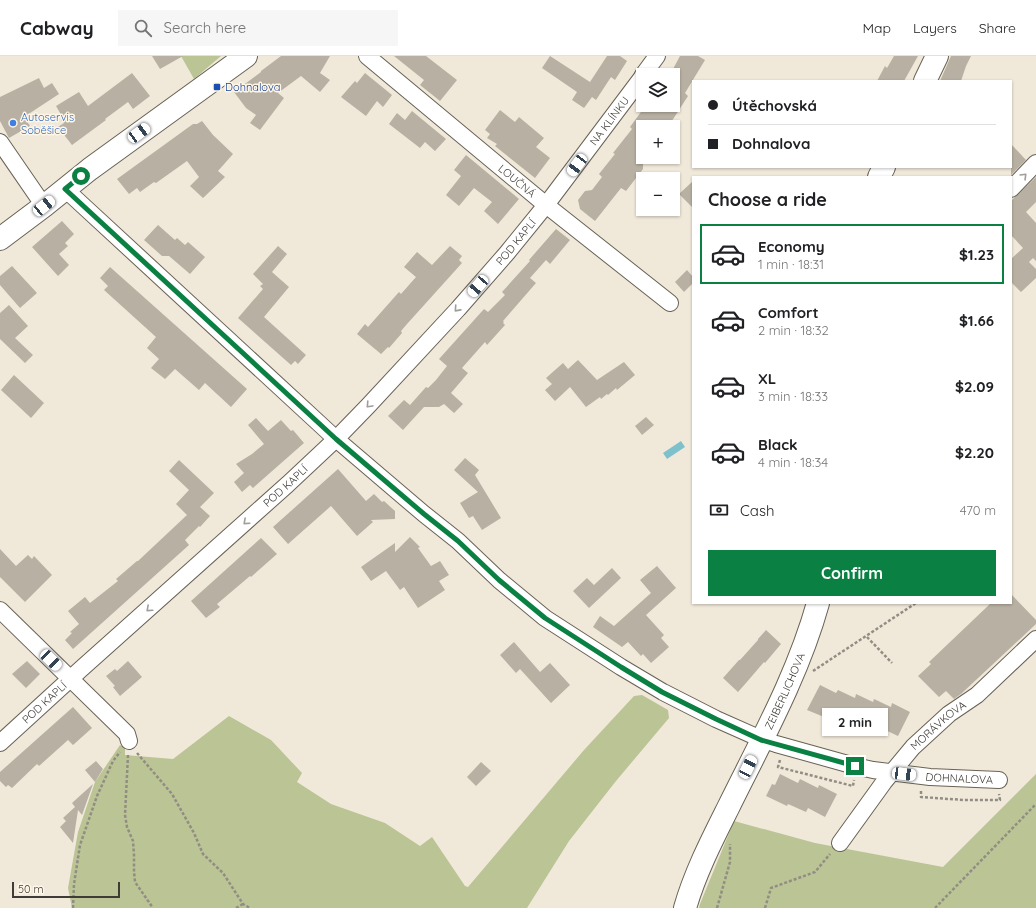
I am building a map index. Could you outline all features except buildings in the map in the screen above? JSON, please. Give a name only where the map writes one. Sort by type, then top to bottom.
[{"type":"street","points":[[0,239],[90,169],[246,56]]},
{"type":"street","name":"LOUČNÁ","points":[[367,56],[546,205],[670,303]]},
{"type":"street","name":"NA KLÍNKU","points":[[648,68],[657,56]]},
{"type":"street","points":[[925,80],[937,56]]},
{"type":"street","name":"NA KLÍNKU","points":[[546,205],[636,84]]},
{"type":"street","points":[[0,142],[44,206]]},
{"type":"street","points":[[1012,187],[1036,163]]},
{"type":"street","name":"DOHNALOVA","points":[[65,189],[336,439],[458,541],[499,580],[545,618],[621,667],[662,692],[761,740],[873,770],[930,777],[999,780]]},
{"type":"street","name":"POD KAPLÍ","points":[[0,743],[336,439],[458,309],[546,205]]},
{"type":"street","name":"ZEIBERLICHOVA","points":[[685,908],[695,878],[714,836],[785,692],[808,635],[818,604]]},
{"type":"street","points":[[0,610],[127,734],[129,741]]},
{"type":"street","name":"MORÁVKOVA","points":[[840,843],[891,772],[914,747],[944,719],[977,694],[1036,639]]},
{"type":"path","points":[[808,674],[915,604]]},
{"type":"path","points":[[867,636],[892,663]]},
{"type":"path","points":[[129,741],[142,760],[172,794],[194,833],[203,854],[223,873],[243,904],[250,908]]},
{"type":"path","points":[[73,908],[74,884],[80,845],[97,796],[113,761],[129,741]]},
{"type":"path","points":[[129,741],[125,815],[127,827],[133,841],[135,882],[153,908]]},
{"type":"path","points":[[934,908],[1036,804]]},
{"type":"path","points":[[717,908],[730,862],[729,838]]},
{"type":"path","points":[[765,908],[771,888],[815,872],[840,843]]},
{"type":"path","points":[[236,908],[243,904]]},
{"type":"green space","points":[[181,56],[221,56],[194,79]]},
{"type":"green space","points":[[642,695],[668,710],[669,718],[616,781],[569,841],[527,908],[72,908],[68,888],[78,832],[95,782],[120,745],[125,748],[125,755],[173,759],[229,716],[271,740],[302,773],[297,782],[331,804],[385,823],[420,846],[432,837],[465,886],[468,887],[584,750],[634,696]]},
{"type":"green space","points":[[1036,774],[1036,908],[699,908],[734,821],[815,843],[943,867]]},
{"type":"water","points":[[681,441],[685,447],[667,459],[663,453]]},
{"type":"place","name":"Dohnalova","points":[[217,87]]},
{"type":"place","name":"Autoservis Soběšice","points":[[13,123]]},
{"type":"route","points":[[81,176],[65,189],[336,439],[458,541],[499,580],[545,618],[662,692],[716,719],[761,740],[855,766]]}]
